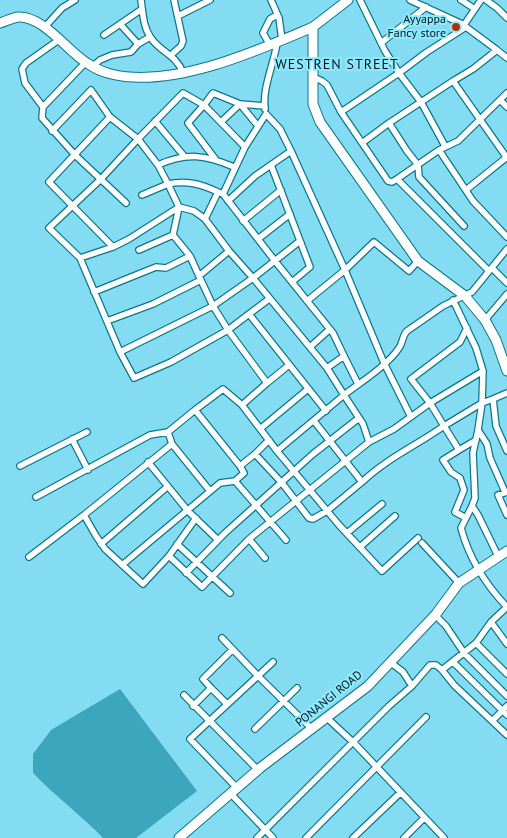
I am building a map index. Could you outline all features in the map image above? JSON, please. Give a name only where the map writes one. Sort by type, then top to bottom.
[{"type":"main road","points":[[0,23],[18,17],[30,19],[60,39],[89,64],[109,74],[126,77],[146,77],[196,71],[276,43],[313,27],[348,0]]},
{"type":"main road","points":[[313,27],[313,104],[320,122],[418,261],[465,296],[485,320],[496,340],[507,371]]},
{"type":"main road","name":"PONANGI ROAD","points":[[179,838],[258,770],[368,686],[435,615],[459,583],[477,569],[507,551]]},
{"type":"street","points":[[44,28],[62,8],[75,0]]},
{"type":"street","points":[[141,0],[144,24],[150,37],[171,55],[183,73]]},
{"type":"street","points":[[171,55],[181,46],[183,41],[174,0]]},
{"type":"street","points":[[178,16],[210,0]]},
{"type":"street","points":[[271,0],[277,15],[276,43],[268,80],[266,114],[280,129],[291,151],[345,270],[384,363],[411,417]]},
{"type":"street","points":[[360,0],[381,44],[399,73],[421,102],[442,148],[466,190],[483,213],[507,237]]},
{"type":"street","points":[[410,0],[465,26],[507,58]]},
{"type":"street","points":[[461,0],[475,9]]},
{"type":"street","points":[[342,112],[465,26],[481,0]]},
{"type":"street","points":[[486,0],[507,18]]},
{"type":"street","points":[[381,44],[426,7]]},
{"type":"street","points":[[104,35],[142,9]]},
{"type":"street","points":[[276,43],[263,33],[270,19],[277,15]]},
{"type":"street","points":[[120,24],[138,44]]},
{"type":"street","points":[[126,203],[52,131],[42,118],[43,107],[89,64],[112,56],[132,52],[138,44],[150,37]]},
{"type":"street","points":[[43,107],[25,83],[22,69],[26,63],[60,39]]},
{"type":"street","points":[[362,143],[389,123],[473,69],[497,50]]},
{"type":"street","points":[[312,77],[327,85],[362,143],[388,180],[392,182],[442,148],[458,141],[507,93]]},
{"type":"street","points":[[453,82],[507,157],[466,190]]},
{"type":"street","points":[[52,131],[91,90],[110,117],[138,139],[158,165],[179,207],[173,235]]},
{"type":"street","points":[[245,147],[204,105],[183,93],[101,179],[49,228],[80,258],[120,352],[134,378],[187,354],[228,330],[269,299]]},
{"type":"street","points":[[216,160],[188,123],[213,93],[240,104],[265,106]]},
{"type":"street","points":[[500,100],[507,107]]},
{"type":"street","points":[[221,122],[240,104]]},
{"type":"street","points":[[240,104],[258,126]]},
{"type":"street","points":[[205,219],[245,147],[266,114]]},
{"type":"street","points":[[110,117],[49,182],[114,246]]},
{"type":"street","points":[[155,121],[184,156]]},
{"type":"street","points":[[389,123],[418,165],[419,177],[464,226]]},
{"type":"street","points":[[228,201],[271,164],[291,151]]},
{"type":"street","points":[[158,165],[184,156],[216,160],[234,167]]},
{"type":"street","points":[[271,164],[310,267],[292,282]]},
{"type":"street","points":[[397,179],[490,270],[507,283]]},
{"type":"street","points":[[142,196],[168,184],[180,182],[192,183],[221,193],[330,329],[358,384]]},
{"type":"street","points":[[243,221],[281,190]]},
{"type":"street","points":[[80,258],[114,246],[140,233],[179,207],[194,211],[205,219],[229,251],[327,368],[359,418],[369,442]]},
{"type":"street","points":[[258,239],[290,214]]},
{"type":"street","points":[[139,250],[173,235]]},
{"type":"street","points":[[173,235],[190,256],[213,306],[228,330],[267,383]]},
{"type":"street","points":[[120,352],[213,306],[253,278],[300,241],[301,243]]},
{"type":"street","points":[[307,301],[345,270],[374,242],[409,271],[418,261]]},
{"type":"street","points":[[277,451],[384,363],[399,348],[402,338],[408,331],[453,300],[465,296],[478,286],[507,249]]},
{"type":"street","points":[[107,321],[153,304],[200,278],[229,251]]},
{"type":"street","points":[[94,292],[156,267],[166,268],[190,256]]},
{"type":"street","points":[[485,320],[507,294]]},
{"type":"street","points":[[442,670],[476,643],[491,622],[507,607],[477,569],[461,528],[475,498],[473,453],[482,403],[483,370],[476,348],[453,300]]},
{"type":"street","points":[[249,314],[326,410]]},
{"type":"street","points":[[459,450],[430,403],[411,379],[460,342],[467,328]]},
{"type":"street","points":[[310,347],[330,329]]},
{"type":"street","points":[[327,368],[344,356]]},
{"type":"street","points":[[242,405],[289,365]]},
{"type":"street","points":[[169,556],[202,587],[249,539],[369,442],[394,429],[430,403],[483,370]]},
{"type":"street","points":[[36,497],[150,435],[168,432],[223,389],[242,405],[310,491],[347,534],[382,570],[420,540],[459,583]]},
{"type":"street","points":[[260,429],[308,389]]},
{"type":"street","points":[[255,454],[282,483],[310,519],[327,511],[376,468],[425,440],[482,403],[507,393]]},
{"type":"street","points":[[493,399],[496,426],[507,451]]},
{"type":"street","points":[[122,565],[220,483],[235,481],[244,473],[195,410]]},
{"type":"street","points":[[186,574],[218,540],[330,440],[359,418]]},
{"type":"street","points":[[314,420],[362,482]]},
{"type":"street","points":[[478,430],[487,444],[490,458],[506,492],[498,495],[507,515]]},
{"type":"street","points":[[20,466],[87,432]]},
{"type":"street","points":[[168,432],[172,444],[210,491]]},
{"type":"street","points":[[72,439],[88,470]]},
{"type":"street","points":[[240,466],[269,440]]},
{"type":"street","points":[[466,518],[456,512],[464,490],[460,478],[451,472],[443,460],[476,440]]},
{"type":"street","points":[[30,557],[172,444]]},
{"type":"street","points":[[148,462],[188,511],[218,540]]},
{"type":"street","points":[[235,481],[286,540]]},
{"type":"street","points":[[101,544],[167,487]]},
{"type":"street","points":[[347,534],[382,504]]},
{"type":"street","points":[[472,506],[498,556]]},
{"type":"street","points":[[84,515],[101,544],[143,584],[169,556],[196,518]]},
{"type":"street","points":[[360,547],[395,516]]},
{"type":"street","points":[[249,539],[265,558]]},
{"type":"street","points":[[177,544],[230,593]]},
{"type":"street","points":[[435,615],[446,626],[464,653],[507,696]]},
{"type":"street","points":[[491,622],[507,644]]},
{"type":"street","points":[[222,638],[312,729]]},
{"type":"street","points":[[476,643],[507,674]]},
{"type":"street","points":[[226,704],[203,679],[232,650]]},
{"type":"street","points":[[273,662],[190,739],[273,838]]},
{"type":"street","points":[[390,662],[403,672],[412,686]]},
{"type":"street","points":[[453,662],[506,710],[492,720]]},
{"type":"street","points":[[257,838],[389,706],[412,686],[430,665],[436,665],[442,670],[454,685],[507,735]]},
{"type":"street","points":[[193,706],[211,688]]},
{"type":"street","points":[[255,729],[297,688]]},
{"type":"street","points":[[184,695],[258,770]]},
{"type":"street","points":[[306,838],[426,717]]},
{"type":"street","points":[[327,718],[354,743],[444,838]]},
{"type":"street","points":[[353,838],[400,793]]},
{"type":"street","points":[[404,838],[424,818]]},
{"type":"water","points":[[120,689],[197,791],[136,838],[103,838],[33,773],[33,754],[51,730]]},
{"type":"place","name":"Ayyappa Fancy store","points":[[456,27]]},
{"type":"district","name":"WESTREN STREET","points":[[337,65]]}]
